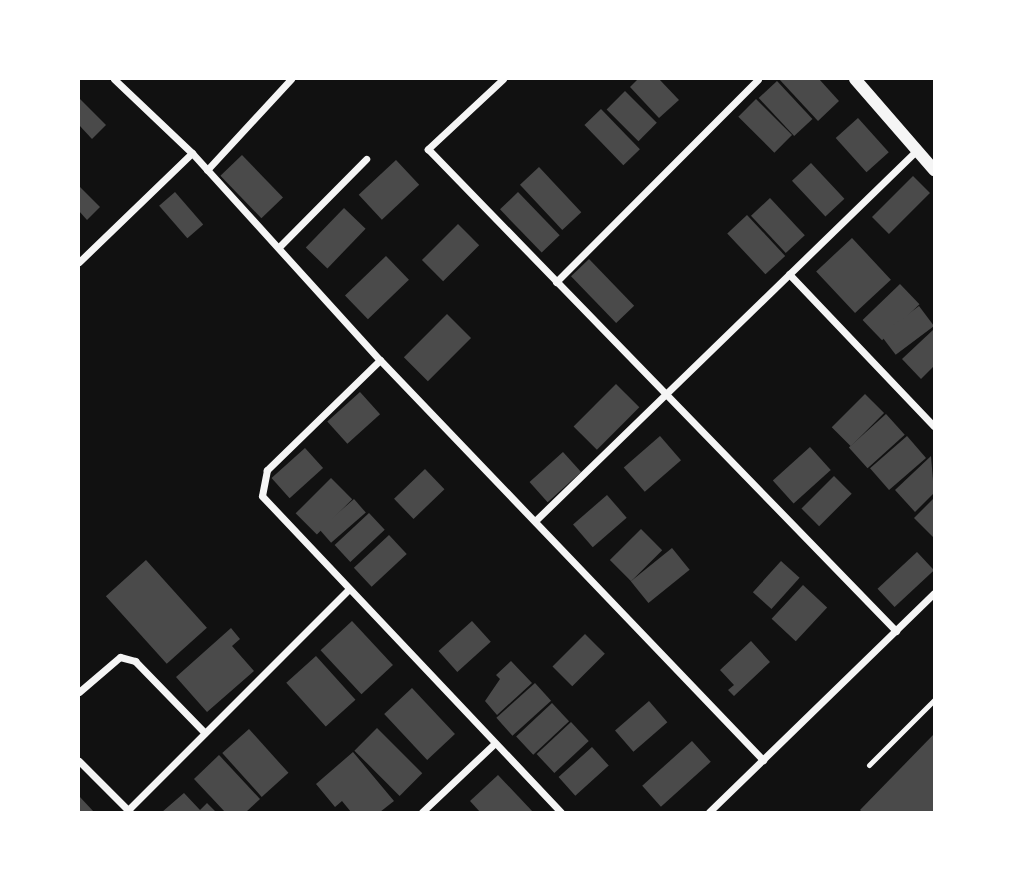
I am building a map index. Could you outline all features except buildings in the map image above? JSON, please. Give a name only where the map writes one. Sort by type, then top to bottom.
[{"type":"street","points":[[114,79],[192,153],[380,360],[763,760]]},
{"type":"street","points":[[207,170],[291,79]]},
{"type":"street","points":[[503,79],[428,149],[895,631]]},
{"type":"street","points":[[556,282],[758,79]]},
{"type":"street","points":[[855,79],[934,170]]},
{"type":"street","points":[[535,521],[916,151]]},
{"type":"street","points":[[79,262],[192,153]]},
{"type":"street","points":[[279,247],[366,159]]},
{"type":"street","points":[[789,274],[934,425]]},
{"type":"street","points":[[380,360],[259,483],[269,509],[561,812]]},
{"type":"street","points":[[79,761],[129,811],[347,591]]},
{"type":"street","points":[[709,812],[934,593]]},
{"type":"street","points":[[79,692],[120,657],[135,661],[205,733]]},
{"type":"street","points":[[422,812],[494,744]]},
{"type":"lane","points":[[869,765],[934,700]]}]
